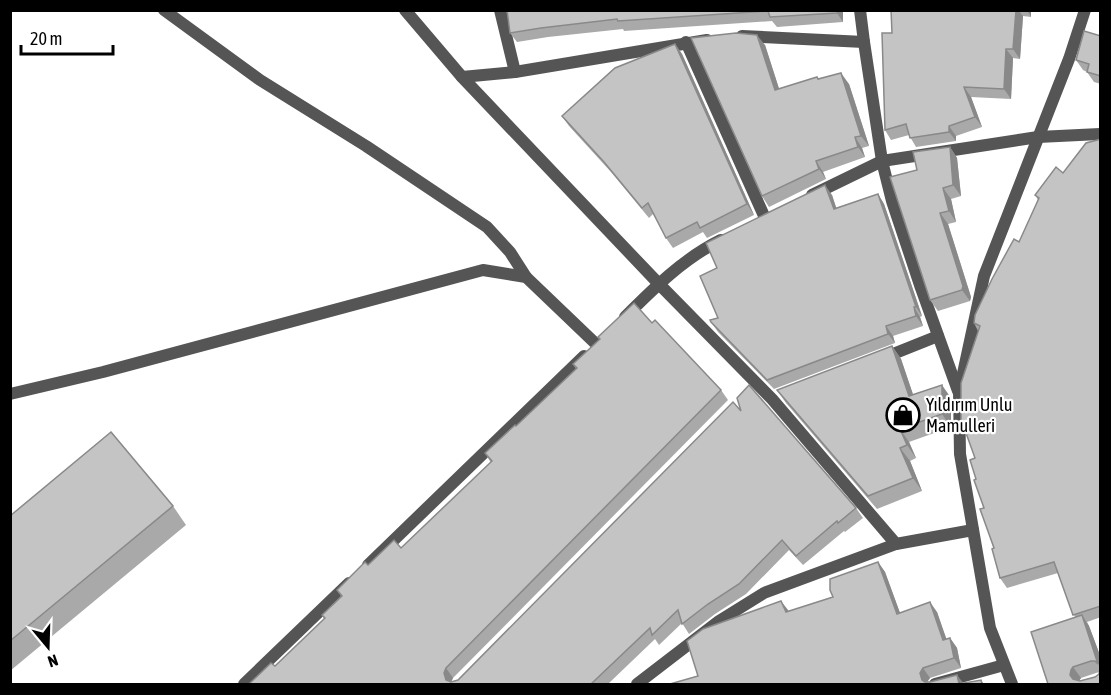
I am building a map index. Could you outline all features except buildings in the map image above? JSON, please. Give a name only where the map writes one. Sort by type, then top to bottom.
[{"type":"street","points":[[164,10],[260,80],[366,146],[487,226],[510,252],[526,278],[600,340],[244,684]]},
{"type":"street","points":[[405,10],[462,77],[659,284],[752,387],[777,397],[896,544]]},
{"type":"street","points":[[500,10],[515,72]]},
{"type":"street","points":[[860,10],[882,161],[892,201],[958,392]]},
{"type":"street","points":[[1012,684],[990,628],[960,454],[958,392],[984,276],[1069,59],[1084,10]]},
{"type":"street","points":[[462,77],[515,72],[686,42],[743,36],[864,42]]},
{"type":"street","points":[[686,42],[766,218]]},
{"type":"street","points":[[797,203],[882,161],[1038,137],[1101,134]]},
{"type":"street","points":[[620,321],[659,284],[707,247],[736,233]]},
{"type":"street","points":[[10,394],[114,369],[483,270],[526,278]]},
{"type":"street","points":[[876,360],[939,336]]},
{"type":"street","points":[[637,684],[719,621],[764,593],[896,544],[973,530]]},
{"type":"street","points":[[935,684],[1004,665]]},
{"type":"street","points":[[652,672],[657,684]]},
{"type":"place","name":"Yıldırım Unlu Mamulleri","points":[[903,415]]}]
